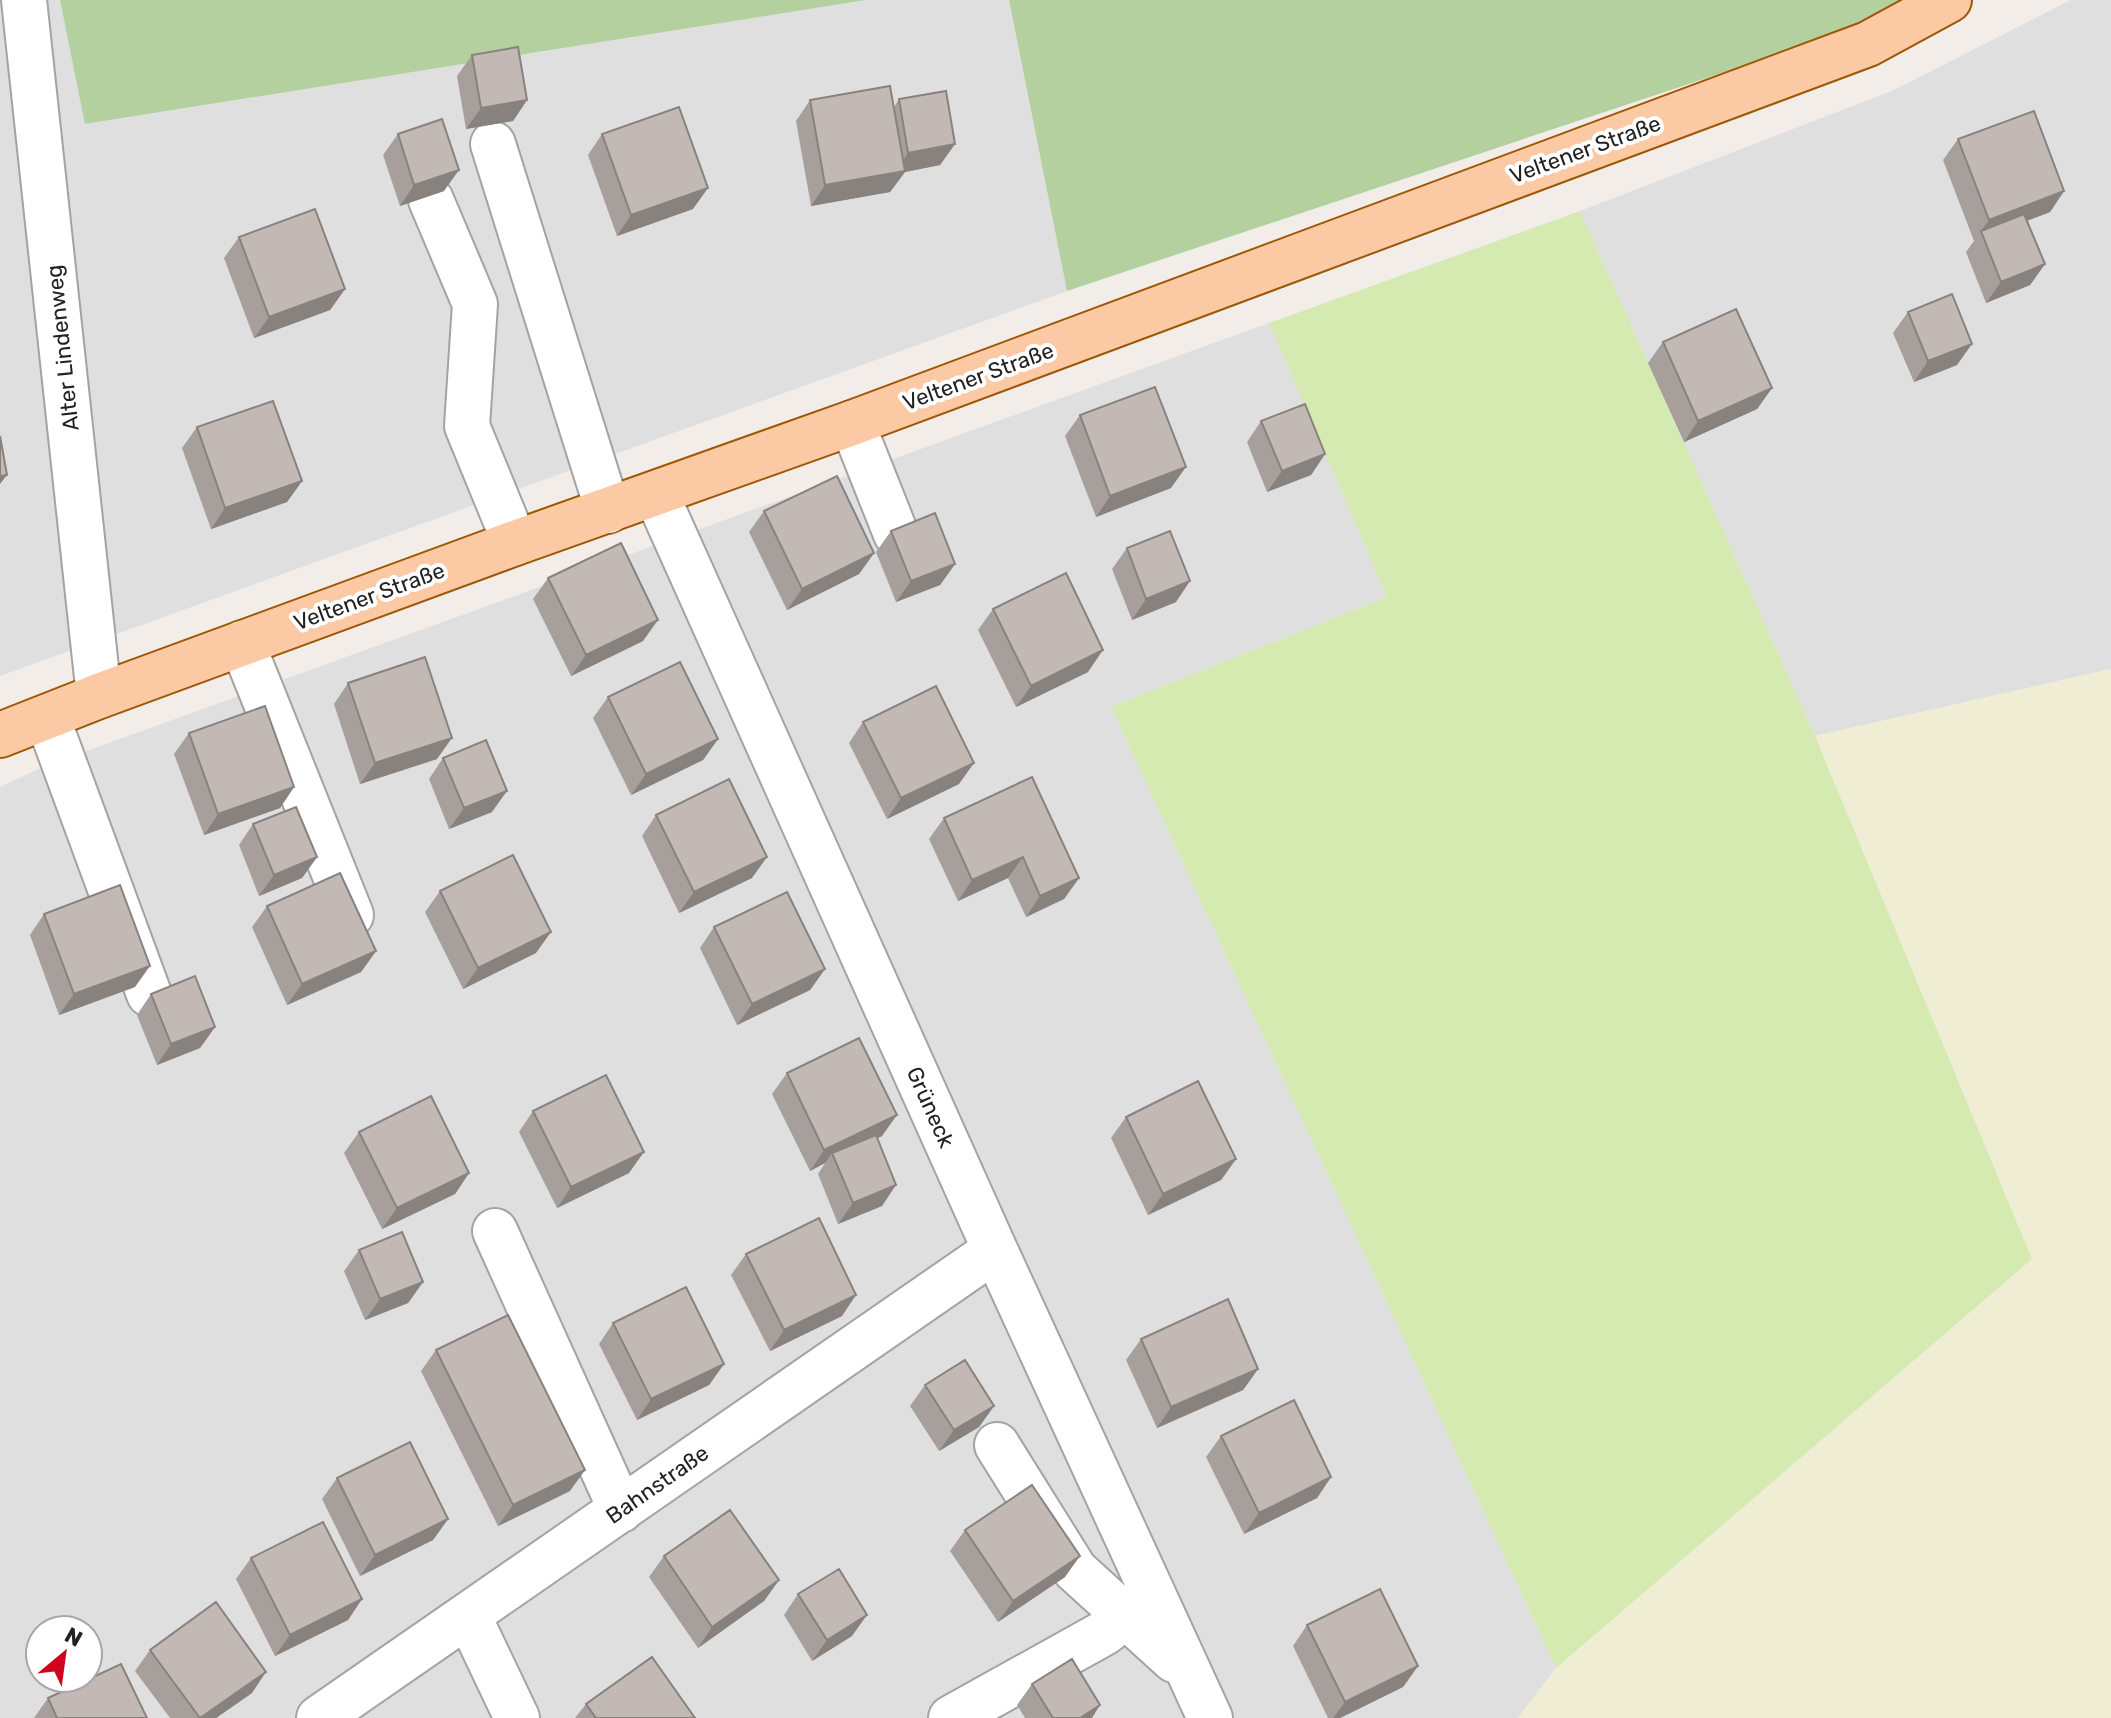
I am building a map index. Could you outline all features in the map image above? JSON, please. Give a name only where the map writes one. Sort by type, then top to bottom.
[{"type":"main road","name":"Veltener Straße","points":[[0,735],[515,543],[852,423],[1868,44],[1949,0]]},
{"type":"street","name":"Alter Lindenweg","points":[[24,0],[99,696]]},
{"type":"street","points":[[493,144],[608,511]]},
{"type":"street","points":[[431,200],[475,304],[467,426],[515,543]]},
{"type":"street","points":[[852,423],[896,534]]},
{"type":"street","name":"Grüneck","points":[[656,494],[995,1250],[1140,1608],[1190,1675],[1210,1718]]},
{"type":"street","points":[[242,643],[351,915]]},
{"type":"street","points":[[47,717],[149,994]]},
{"type":"street","points":[[495,1231],[621,1510]]},
{"type":"street","name":"Bahnstraße","points":[[319,1718],[995,1250]]},
{"type":"street","points":[[951,1718],[1104,1633],[1140,1608],[1075,1570],[997,1445]]},
{"type":"street","points":[[468,1615],[517,1718]]},
{"type":"shaded area","points":[[0,0],[60,0],[86,124],[866,0],[1009,0],[1067,291],[0,676]]},
{"type":"shaded area","points":[[2071,0],[2111,0],[2111,669],[1815,736],[1580,211],[1894,90]]},
{"type":"shaded area","points":[[1269,323],[1387,597],[1111,707],[1556,1668],[1518,1718],[0,1718],[0,787],[45,766]]},
{"type":"green space","points":[[60,0],[866,0],[85,124]]},
{"type":"green space","points":[[1009,0],[1901,0],[1860,27],[1067,291]]},
{"type":"green space","points":[[1580,211],[1815,736],[2032,1259],[1556,1668],[1111,707],[1387,597],[1269,323]]},
{"type":"green space","points":[[2111,669],[2111,1718],[1518,1718],[1556,1668],[2032,1259],[1815,736]]},
{"type":"building","points":[[518,47],[527,100],[481,108],[472,55]]},
{"type":"building","points":[[890,86],[905,171],[825,185],[810,100]]},
{"type":"building","points":[[946,91],[955,144],[908,153],[899,99]]},
{"type":"building","points":[[679,107],[708,188],[631,215],[602,134]]},
{"type":"building","points":[[2034,111],[2064,191],[1989,220],[1958,139]]},
{"type":"building","points":[[442,119],[459,170],[414,185],[398,134]]},
{"type":"building","points":[[315,209],[345,289],[269,317],[239,237]]},
{"type":"building","points":[[2024,214],[2045,264],[2001,282],[1981,231]]},
{"type":"building","points":[[1952,294],[1972,344],[1928,361],[1908,312]]},
{"type":"building","points":[[1736,309],[1772,388],[1698,421],[1663,342]]},
{"type":"building","points":[[1155,387],[1186,467],[1110,496],[1080,415]]},
{"type":"building","points":[[273,401],[302,481],[225,508],[197,427]]},
{"type":"building","points":[[1305,404],[1325,454],[1282,471],[1261,421]]},
{"type":"building","points":[[0,436],[7,475],[0,476]]},
{"type":"building","points":[[837,476],[874,553],[802,589],[764,511]]},
{"type":"building","points":[[935,513],[955,564],[911,581],[891,531]]},
{"type":"building","points":[[1170,531],[1190,581],[1146,599],[1127,548]]},
{"type":"building","points":[[621,543],[658,620],[586,655],[548,578]]},
{"type":"building","points":[[1066,573],[1103,650],[1031,686],[993,609]]},
{"type":"building","points":[[425,657],[452,738],[375,763],[348,683]]},
{"type":"building","points":[[680,662],[718,739],[646,774],[608,697]]},
{"type":"building","points":[[936,686],[974,763],[901,798],[863,722]]},
{"type":"building","points":[[265,706],[294,787],[218,814],[189,733]]},
{"type":"building","points":[[486,740],[507,791],[464,808],[443,758]]},
{"type":"building","points":[[1032,777],[1079,878],[1040,896],[1023,857],[972,880],[944,818]]},
{"type":"building","points":[[729,779],[767,857],[694,892],[656,815]]},
{"type":"building","points":[[296,807],[317,857],[274,875],[253,824]]},
{"type":"building","points":[[513,855],[551,932],[478,968],[440,891]]},
{"type":"building","points":[[340,873],[376,951],[302,984],[267,906]]},
{"type":"building","points":[[120,885],[150,966],[74,994],[44,914]]},
{"type":"building","points":[[787,892],[825,969],[752,1004],[714,927]]},
{"type":"building","points":[[195,976],[215,1027],[171,1044],[151,994]]},
{"type":"building","points":[[859,1038],[897,1115],[824,1150],[787,1073]]},
{"type":"building","points":[[606,1075],[644,1152],[571,1187],[533,1111]]},
{"type":"building","points":[[1198,1081],[1236,1159],[1163,1194],[1126,1117]]},
{"type":"building","points":[[431,1096],[469,1173],[397,1208],[359,1132]]},
{"type":"building","points":[[876,1135],[896,1185],[853,1203],[832,1153]]},
{"type":"building","points":[[819,1218],[856,1295],[784,1330],[746,1254]]},
{"type":"building","points":[[402,1232],[423,1282],[380,1299],[359,1250]]},
{"type":"building","points":[[686,1287],[724,1364],[651,1399],[613,1323]]},
{"type":"building","points":[[1228,1299],[1258,1369],[1171,1407],[1141,1339]]},
{"type":"building","points":[[508,1315],[585,1470],[513,1505],[436,1350]]},
{"type":"building","points":[[965,1360],[994,1406],[954,1430],[925,1385]]},
{"type":"building","points":[[1294,1400],[1331,1477],[1259,1513],[1221,1436]]},
{"type":"building","points":[[410,1442],[448,1519],[375,1555],[337,1478]]},
{"type":"building","points":[[1032,1485],[1080,1556],[1013,1601],[965,1530]]},
{"type":"building","points":[[730,1510],[779,1580],[712,1627],[664,1556]]},
{"type":"building","points":[[323,1522],[362,1599],[290,1635],[251,1558]]},
{"type":"building","points":[[839,1569],[867,1615],[827,1640],[798,1594]]},
{"type":"building","points":[[1380,1589],[1418,1666],[1345,1702],[1307,1625]]},
{"type":"building","points":[[216,1602],[266,1672],[200,1718],[150,1650]]},
{"type":"building","points":[[652,1657],[695,1718],[596,1718],[586,1704]]},
{"type":"building","points":[[1072,1659],[1100,1705],[1080,1718],[1053,1718],[1032,1684]]},
{"type":"building","points":[[121,1664],[147,1718],[57,1718],[48,1698],[57,1694],[104,1694],[104,1672]]}]
